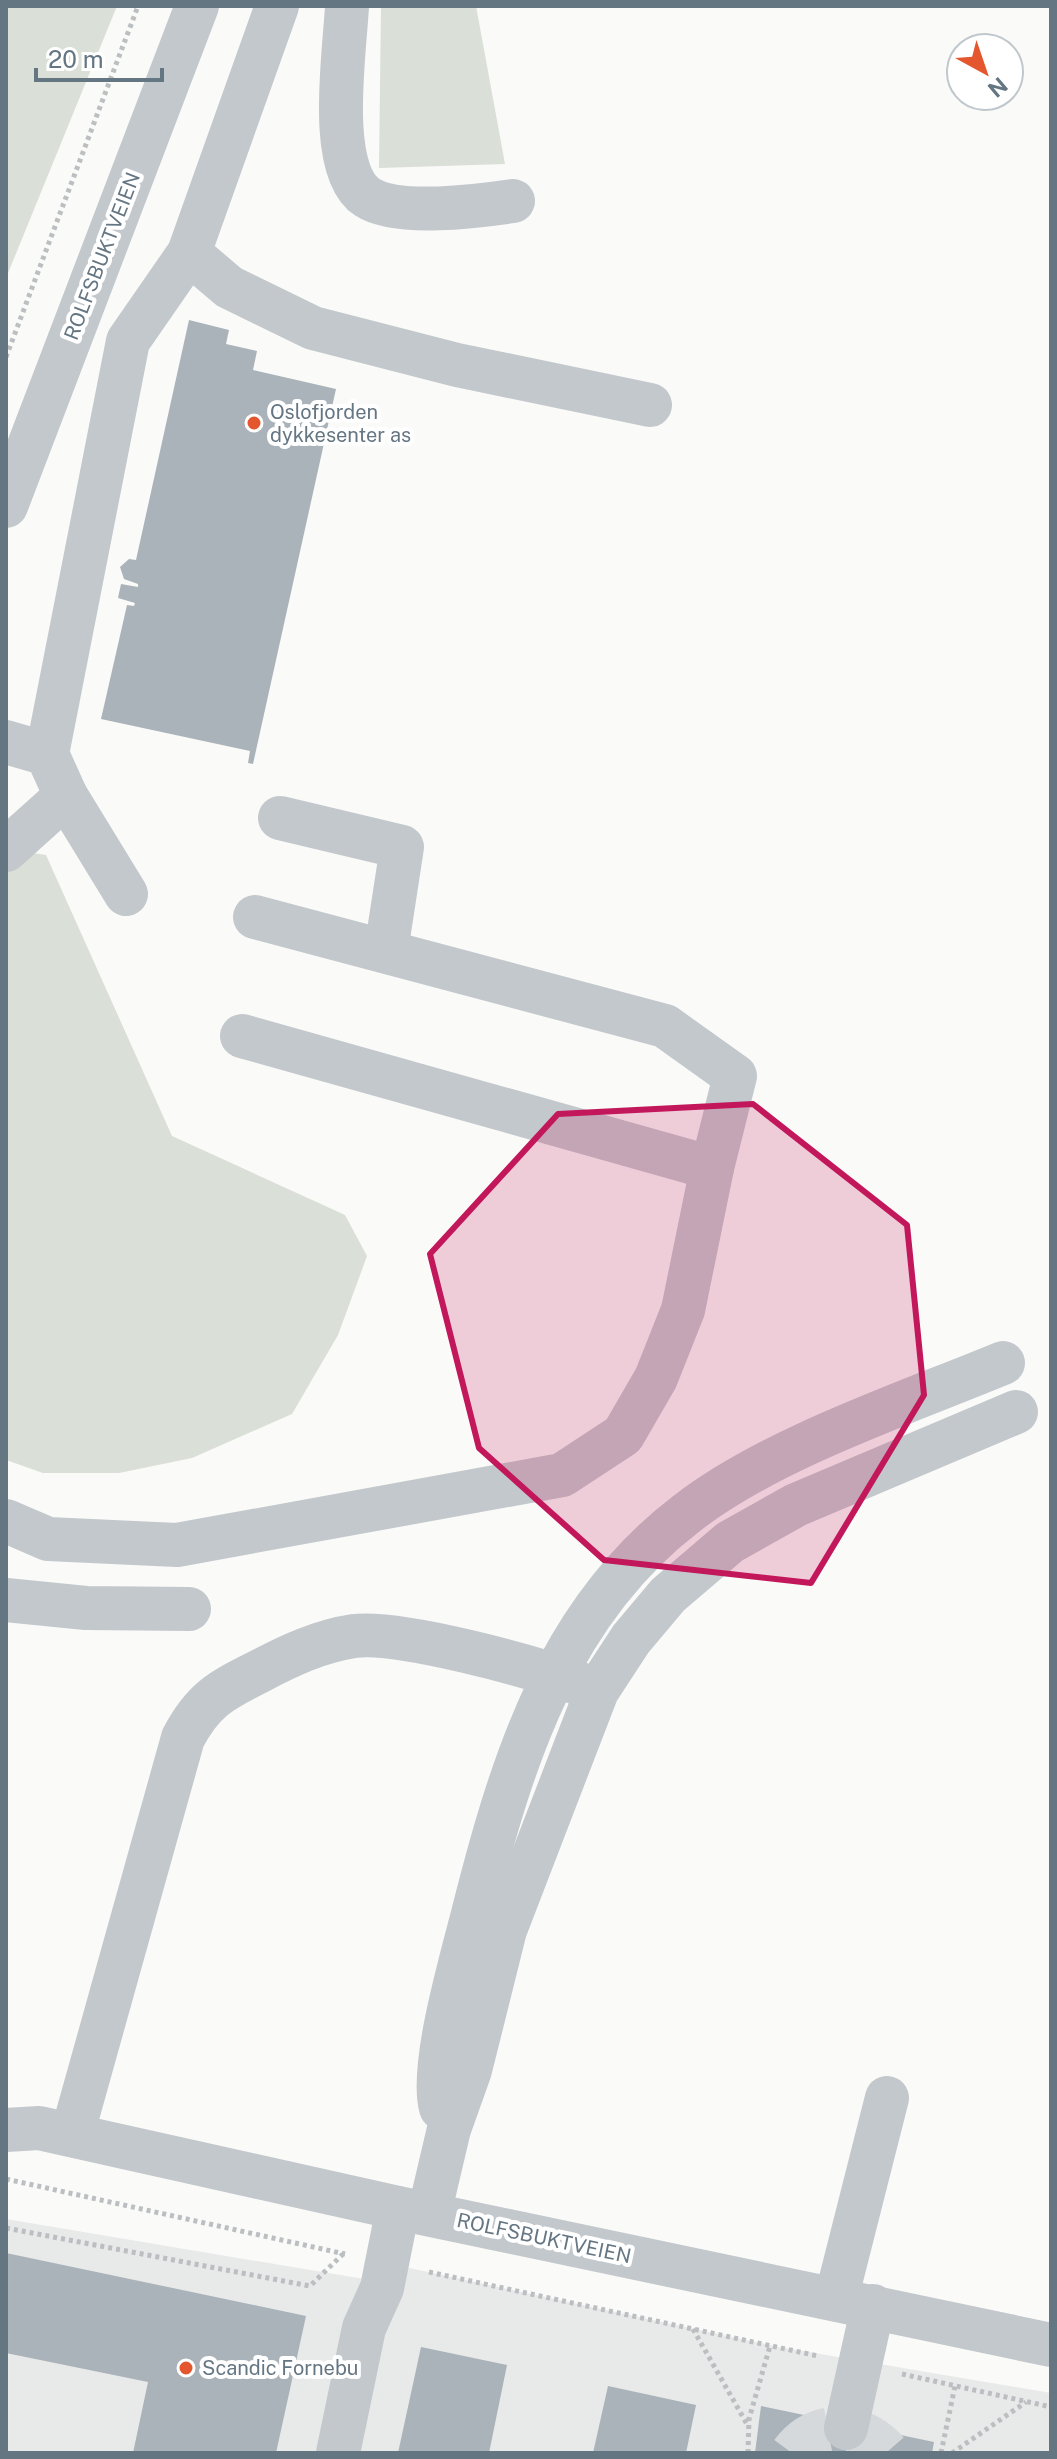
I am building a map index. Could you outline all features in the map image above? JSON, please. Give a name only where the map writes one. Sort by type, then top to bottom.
[{"type":"street","name":"ROLFSBUKTVEIEN","points":[[6,506],[197,6]]},
{"type":"street","points":[[126,894],[66,796],[26,748],[128,341],[189,253],[277,6]]},
{"type":"street","points":[[347,6],[341,150],[350,178],[367,197],[427,208],[467,208],[513,201]]},
{"type":"street","points":[[189,253],[229,287],[313,328],[457,365],[650,405]]},
{"type":"street","points":[[6,850],[66,796]]},
{"type":"street","points":[[280,818],[402,847],[386,951]]},
{"type":"street","points":[[6,1521],[48,1539],[177,1545],[562,1475],[623,1435],[656,1378],[683,1310],[712,1168],[735,1076],[665,1026],[255,917]]},
{"type":"street","points":[[242,1036],[712,1168]]},
{"type":"street","points":[[449,2129],[439,2104],[439,2069],[473,1915],[516,1766],[553,1674],[573,1638],[618,1579],[652,1542],[687,1513],[775,1461],[1003,1363]]},
{"type":"street","points":[[338,2453],[364,2328],[382,2288],[386,2263],[414,2211],[449,2129],[470,2070],[505,1930],[597,1691],[631,1639],[668,1595],[730,1542],[796,1505],[1016,1412]]},
{"type":"street","points":[[6,1600],[86,1608],[189,1609]]},
{"type":"street","points":[[31,2125],[183,1738],[201,1707],[228,1687],[284,1659],[330,1641],[378,1635],[553,1674],[597,1691]]},
{"type":"street","points":[[846,2428],[861,2365],[854,2302],[887,2098]]},
{"type":"street","name":"ROLFSBUKTVEIEN","points":[[31,2125],[414,2211],[1051,2345]]},
{"type":"path","points":[[6,357],[138,6]]},
{"type":"path","points":[[6,2179],[1051,2407]]},
{"type":"path","points":[[6,2228],[310,2286],[344,2254]]},
{"type":"path","points":[[693,2329],[748,2426]]},
{"type":"path","points":[[748,2453],[748,2426],[770,2346]]},
{"type":"path","points":[[941,2453],[955,2386]]},
{"type":"path","points":[[952,2453],[1027,2401]]},
{"type":"highlighted area","points":[[753,1104],[907,1225],[924,1395],[811,1583],[604,1560],[479,1448],[430,1254],[558,1114]]},
{"type":"shaded area","points":[[6,6],[117,6],[6,278]]},
{"type":"shaded area","points":[[381,6],[476,6],[505,164],[379,168]]},
{"type":"shaded area","points":[[33,853],[46,855],[172,1136],[345,1215],[367,1256],[338,1335],[292,1414],[192,1458],[119,1473],[43,1473],[6,1460],[6,871]]},
{"type":"shaded area","points":[[6,2219],[382,2282],[386,2263],[779,2347],[1051,2393],[1051,2453],[6,2453]]},
{"type":"building","points":[[189,320],[229,330],[226,344],[257,351],[253,370],[336,389],[253,764],[248,763],[250,751],[101,719],[127,605],[134,606],[135,603],[118,598],[121,584],[138,587],[138,584],[124,579],[120,567],[129,559],[136,560]]},
{"type":"building","name":"Scandic Fornebu","points":[[6,2253],[306,2316],[276,2453],[133,2453],[148,2382],[6,2353]]},
{"type":"building","points":[[421,2347],[507,2365],[489,2453],[398,2453]]},
{"type":"building","points":[[608,2386],[696,2405],[686,2453],[593,2453]]},
{"type":"building","points":[[761,2406],[934,2442],[932,2453],[755,2453]]},
{"type":"tunnel","points":[[792,2453],[814,2434],[840,2429],[866,2435],[888,2453]]},
{"type":"place","name":"Oslofjorden dykkesenter as","points":[[254,423]]},
{"type":"place","name":"Scandic Fornebu","points":[[186,2368]]}]
